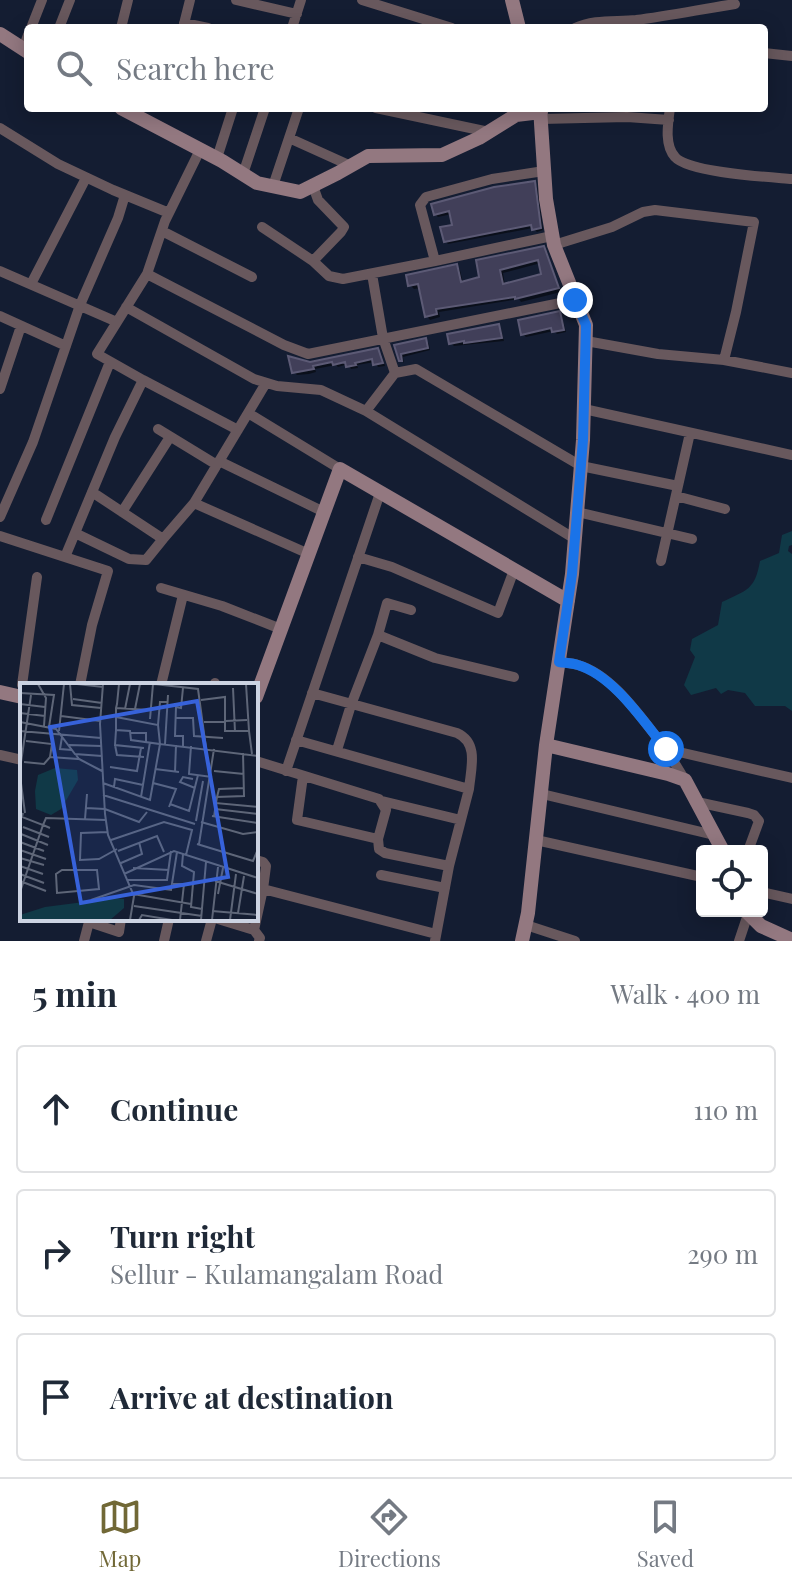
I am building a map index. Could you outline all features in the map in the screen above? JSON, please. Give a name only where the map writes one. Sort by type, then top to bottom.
[{"type":"street","points":[[33,24],[42,0]]},
{"type":"street","points":[[61,24],[70,0]]},
{"type":"street","points":[[122,24],[128,0]]},
{"type":"street","points":[[184,24],[190,0]]},
{"type":"street","points":[[234,0],[297,14]]},
{"type":"street","points":[[293,24],[301,0]]},
{"type":"street","points":[[362,0],[439,24]]},
{"type":"street","points":[[512,0],[518,24]]},
{"type":"street","points":[[583,24],[635,20],[735,4]]},
{"type":"street","points":[[0,34],[24,44]]},
{"type":"street","points":[[768,53],[792,56]]},
{"type":"street","points":[[129,112],[217,158],[257,183],[300,192],[368,156],[442,155],[516,115],[541,113],[669,120]]},
{"type":"street","points":[[217,158],[232,112]]},
{"type":"street","points":[[243,174],[264,112]]},
{"type":"street","points":[[273,186],[298,112]]},
{"type":"street","points":[[395,112],[489,132]]},
{"type":"street","points":[[670,112],[667,135],[670,146],[674,157],[686,165],[792,179]]},
{"type":"street","points":[[522,941],[575,539],[586,341],[586,325],[553,240],[546,199],[541,113]]},
{"type":"street","points":[[0,128],[58,164],[169,213]]},
{"type":"street","points":[[289,138],[351,166]]},
{"type":"street","points":[[200,150],[169,213],[147,274],[97,354],[238,430]]},
{"type":"street","points":[[435,261],[420,205],[426,197],[492,179],[544,171]]},
{"type":"street","points":[[31,284],[86,178]]},
{"type":"street","points":[[313,186],[314,195],[344,227],[313,261]]},
{"type":"street","points":[[0,517],[33,442],[80,305],[125,195]]},
{"type":"street","points":[[262,227],[335,279],[553,240],[612,227],[643,212],[655,210],[754,222],[724,360]]},
{"type":"street","points":[[162,231],[252,277]]},
{"type":"street","points":[[0,271],[117,322]]},
{"type":"street","points":[[147,274],[284,345],[308,354],[575,300]]},
{"type":"street","points":[[372,274],[383,338],[395,373]]},
{"type":"street","points":[[126,307],[254,379],[277,386],[321,390],[366,411],[575,539]]},
{"type":"street","points":[[0,316],[66,346]]},
{"type":"street","points":[[0,389],[4,360],[21,326]]},
{"type":"street","points":[[586,341],[658,354],[724,360],[792,373]]},
{"type":"street","points":[[46,520],[110,362]]},
{"type":"street","points":[[366,411],[395,373],[416,369],[581,466],[677,491],[725,509]]},
{"type":"street","points":[[65,557],[115,437],[143,380]]},
{"type":"street","points":[[75,533],[129,559],[146,560],[194,503],[266,383]]},
{"type":"street","points":[[584,409],[792,455]]},
{"type":"street","points":[[248,413],[568,601]]},
{"type":"street","points":[[158,429],[218,463],[324,512]]},
{"type":"street","points":[[661,561],[690,433]]},
{"type":"street","points":[[122,512],[170,437]]},
{"type":"street","points":[[258,692],[340,469]]},
{"type":"street","points":[[92,492],[163,539]]},
{"type":"street","points":[[286,771],[380,493]]},
{"type":"street","points":[[194,503],[309,554]]},
{"type":"street","points":[[577,512],[692,539]]},
{"type":"street","points":[[0,536],[108,571],[92,625],[80,683]]},
{"type":"street","points":[[358,557],[392,567],[498,613],[514,570]]},
{"type":"street","points":[[23,683],[37,577]]},
{"type":"street","points":[[161,588],[222,606],[281,629]]},
{"type":"street","points":[[161,683],[183,595]]},
{"type":"street","points":[[337,750],[387,603],[411,610]]},
{"type":"street","points":[[378,635],[435,658],[514,677]]},
{"type":"street","points":[[559,662],[578,665],[596,673],[614,687],[666,749],[720,845]]},
{"type":"street","points":[[0,692],[20,691]]},
{"type":"street","points":[[263,889],[436,938],[449,866],[469,789],[473,752],[465,737],[457,733],[312,693]]},
{"type":"street","points":[[296,740],[469,789]]},
{"type":"street","points":[[546,745],[685,780]]},
{"type":"street","points":[[666,749],[792,778]]},
{"type":"street","points":[[0,755],[20,760]]},
{"type":"street","points":[[258,762],[382,801],[461,820]]},
{"type":"street","points":[[303,776],[297,820],[378,839]]},
{"type":"street","points":[[542,794],[714,835]]},
{"type":"street","points":[[382,801],[386,810],[378,839],[379,849],[385,853],[449,866]]},
{"type":"street","points":[[697,802],[748,813],[757,818],[759,821],[750,845]]},
{"type":"street","points":[[536,840],[696,876]]},
{"type":"street","points":[[258,861],[266,866],[258,937]]},
{"type":"street","points":[[381,875],[445,888]]},
{"type":"street","points":[[768,893],[792,899]]},
{"type":"street","points":[[739,941],[746,917]]},
{"type":"street","points":[[751,917],[761,926],[792,940]]},
{"type":"street","points":[[84,941],[89,922],[119,932],[121,921]]},
{"type":"street","points":[[164,941],[169,921]]},
{"type":"street","points":[[206,941],[211,921]]},
{"type":"street","points":[[222,921],[272,941]]},
{"type":"street","points":[[526,925],[575,941]]},
{"type":"water","points":[[792,531],[792,545],[788,551],[792,554],[792,711],[785,706],[755,706],[745,693],[728,690],[721,694],[716,688],[691,695],[684,685],[695,657],[690,650],[692,639],[718,625],[722,602],[752,584],[760,561],[779,553],[782,535]]},
{"type":"building","points":[[535,181],[541,228],[532,230],[531,225],[444,242],[440,227],[452,225],[449,211],[434,215],[431,204],[494,187]]},
{"type":"building","points":[[544,246],[559,288],[515,299],[436,309],[437,314],[425,317],[418,284],[408,286],[406,275],[457,264],[461,282],[479,277],[476,260]],"holes":[[[538,260],[541,274],[503,284],[500,270]]]},
{"type":"building","points":[[560,311],[564,330],[552,332],[551,328],[521,335],[518,320]]},
{"type":"building","points":[[499,324],[502,338],[449,344],[447,334]]},
{"type":"building","points":[[426,338],[428,348],[401,354],[402,361],[399,361],[394,345]]},
{"type":"building","points":[[378,348],[383,363],[373,365],[372,359],[346,367],[345,362],[333,365],[332,362],[292,373],[288,356],[310,362]]},
{"type":"route","points":[[575,300],[586,325],[583,440],[572,574],[559,662],[578,665],[596,673],[614,687],[666,749]]}]
